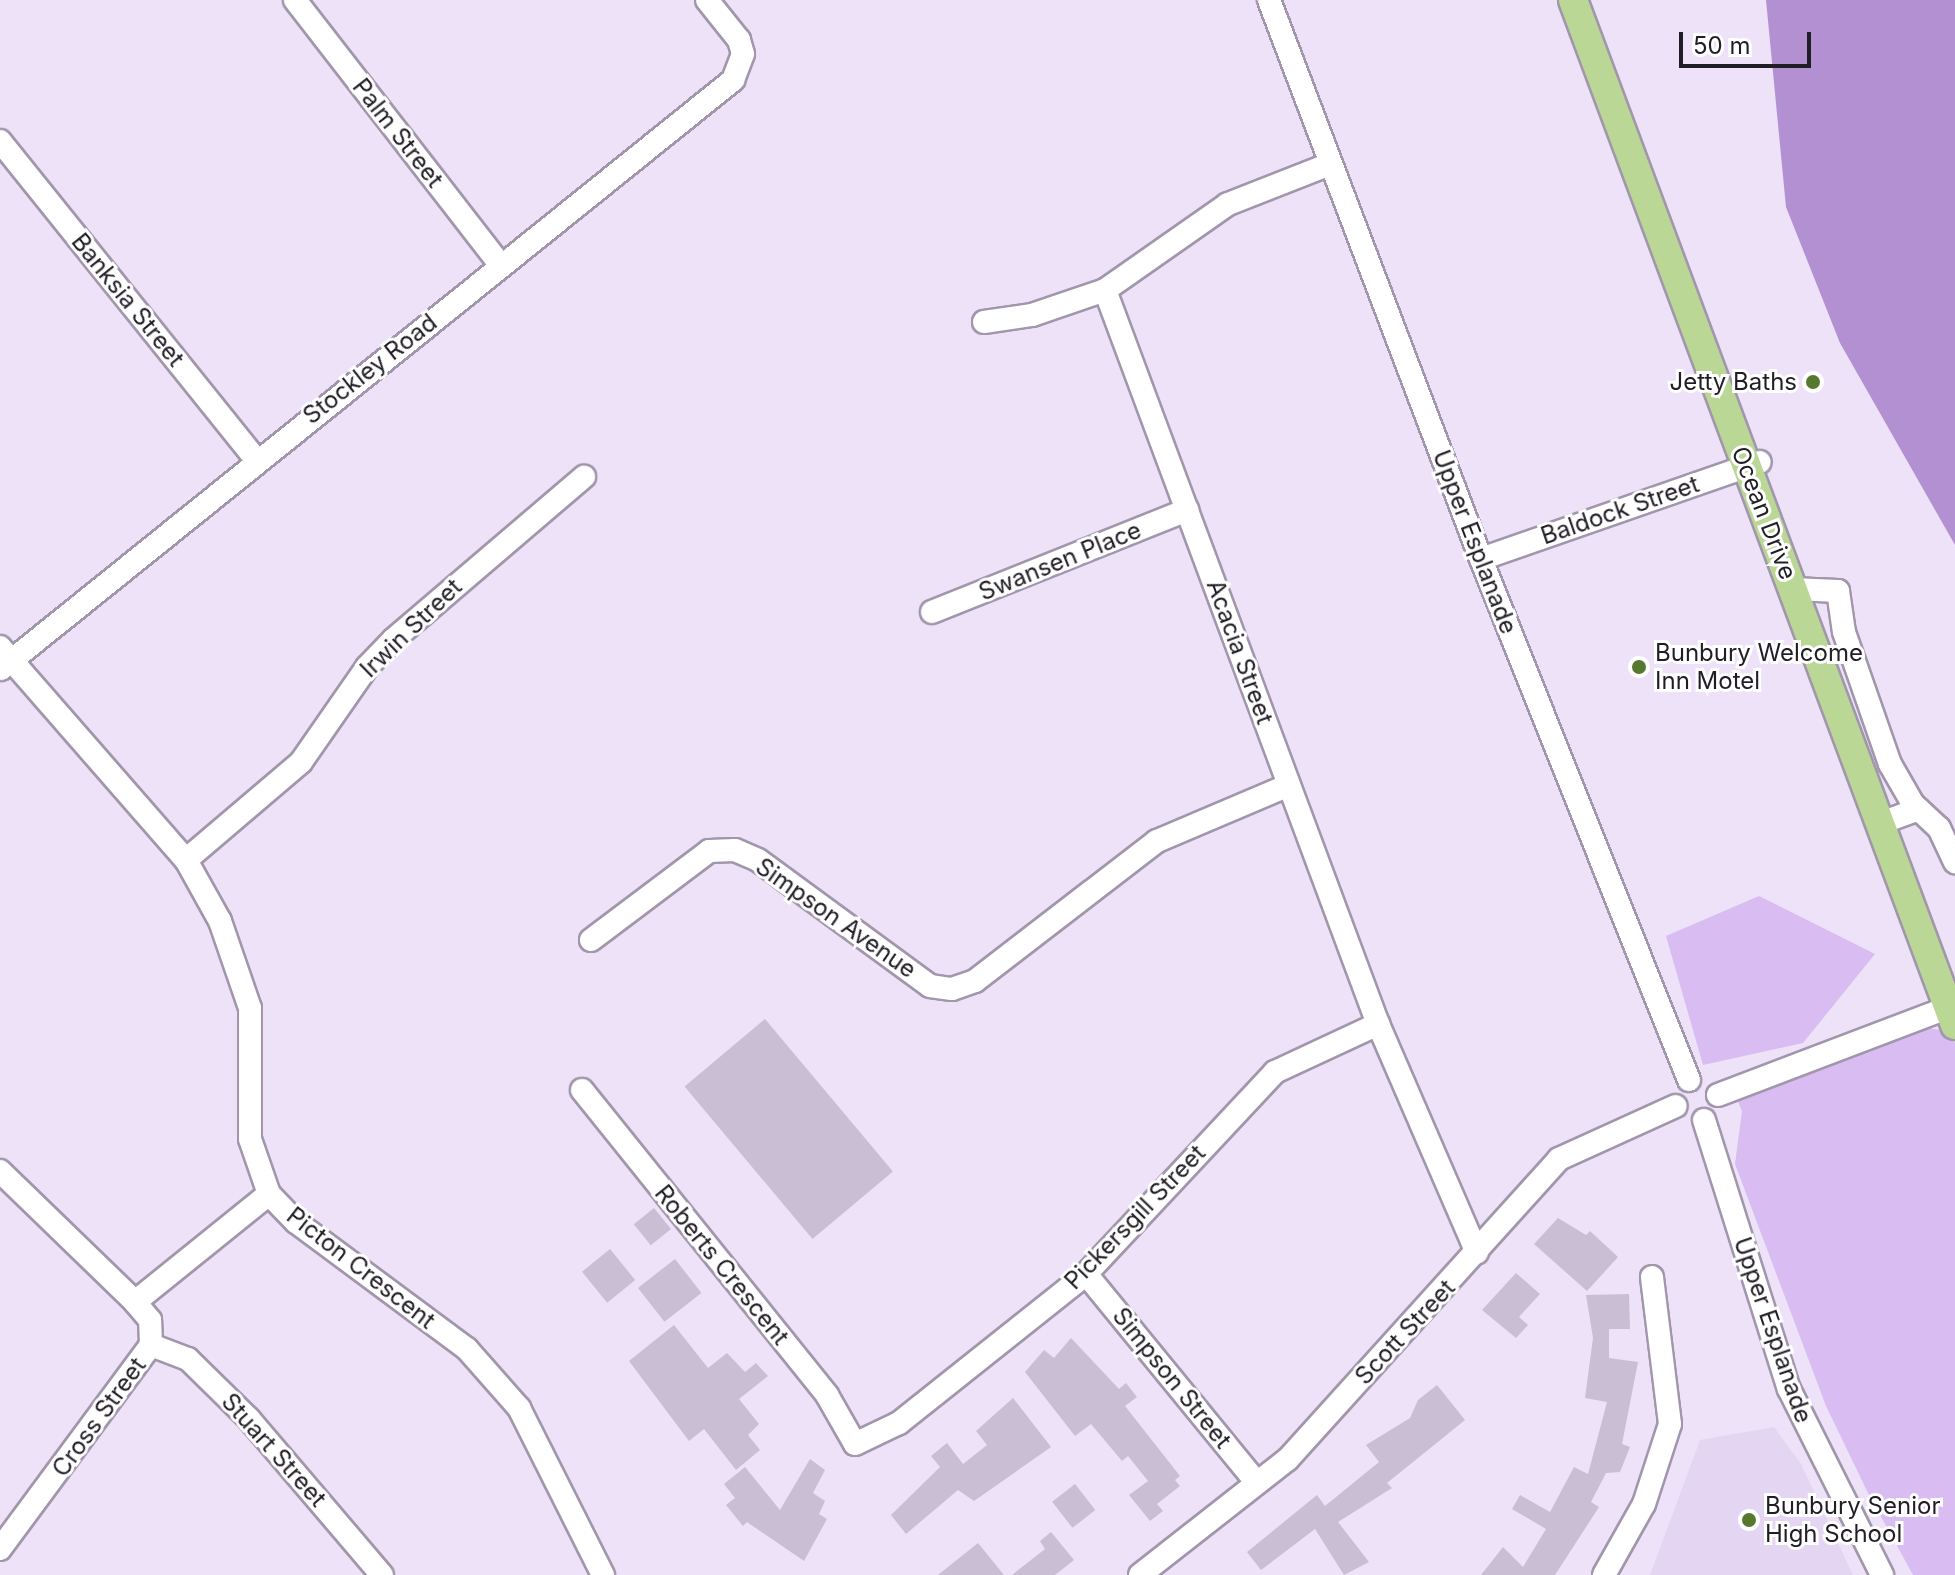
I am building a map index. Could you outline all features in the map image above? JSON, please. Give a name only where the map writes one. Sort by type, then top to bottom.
[{"type":"main road","name":"Ocean Drive","points":[[1573,0],[1799,587],[1898,817],[1953,1005]]},
{"type":"main road","name":"Ocean Drive","points":[[1588,0],[1753,464]]},
{"type":"street","name":"Palm Street","points":[[295,0],[501,266]]},
{"type":"street","name":"Stockley Road","points":[[4,659],[718,93],[739,68],[739,40],[707,0]]},
{"type":"street","name":"Upper Esplanade","points":[[1269,0],[1481,559],[1689,1080]]},
{"type":"street","name":"Banksia Street","points":[[0,141],[256,459]]},
{"type":"street","points":[[984,322],[1032,315],[1105,290],[1228,204],[1330,164]]},
{"type":"street","name":"Acacia Street","points":[[1105,290],[1378,1024],[1477,1253]]},
{"type":"street","name":"Baldock Street","points":[[1481,559],[1753,464]]},
{"type":"street","name":"Irwin Street","points":[[186,860],[301,762],[367,667],[394,639],[584,477]]},
{"type":"street","name":"Swansen Place","points":[[932,612],[1187,510]]},
{"type":"street","name":"Picton Crescent","points":[[4,659],[186,860],[220,921],[250,1008],[250,1139],[269,1194],[296,1222],[467,1349],[519,1408],[603,1575]]},
{"type":"street","name":"Simpson Avenue","points":[[591,940],[709,851],[735,850],[758,860],[930,986],[952,989],[975,981],[1157,841],[1289,785]]},
{"type":"street","points":[[1898,817],[1939,828],[1955,862]]},
{"type":"street","points":[[1718,1095],[1953,1005]]},
{"type":"street","name":"Pickersgill Street","points":[[855,1444],[899,1423],[1086,1274],[1268,1078],[1290,1062],[1378,1024]]},
{"type":"street","points":[[1689,1080],[1703,1080],[1718,1095],[1717,1107],[1704,1120],[1684,1117],[1676,1106],[1679,1088],[1689,1080]]},
{"type":"street","name":"Roberts Crescent","points":[[582,1090],[827,1395],[855,1444]]},
{"type":"street","name":"Scott Street","points":[[1140,1575],[1288,1459],[1559,1159],[1676,1106]]},
{"type":"street","name":"Upper Esplanade","points":[[1704,1120],[1789,1389],[1882,1575]]},
{"type":"street","points":[[0,1171],[135,1302],[269,1194]]},
{"type":"street","name":"Simpson Street","points":[[1086,1274],[1257,1483]]},
{"type":"street","points":[[1604,1575],[1644,1504],[1670,1424],[1652,1277]]},
{"type":"street","name":"Cross Street","points":[[0,1549],[151,1345],[150,1320],[135,1302]]},
{"type":"street","name":"Stuart Street","points":[[151,1345],[188,1359],[249,1419],[382,1575]]},
{"type":"shaded area","points":[[1766,0],[1955,0],[1955,545],[1840,343],[1786,207]]},
{"type":"shaded area","points":[[1759,896],[1875,954],[1803,1043],[1703,1065],[1666,936]]},
{"type":"shaded area","points":[[1925,1028],[1942,1030],[1955,1043],[1955,1575],[1913,1575],[1868,1493],[1826,1406],[1735,1164],[1742,1111],[1737,1099]]},
{"type":"shaded area","name":"Bunbury Senior High School","points":[[1774,1427],[1801,1464],[1853,1575],[1650,1575],[1700,1440]]},
{"type":"building","points":[[765,1019],[893,1171],[812,1239],[685,1086]]},
{"type":"building","points":[[654,1208],[671,1229],[651,1245],[634,1224]]},
{"type":"building","points":[[1558,1218],[1586,1235],[1590,1231],[1618,1257],[1587,1291],[1534,1244]]},
{"type":"building","points":[[610,1249],[635,1280],[607,1303],[582,1272]]},
{"type":"building","points":[[675,1259],[701,1293],[664,1322],[638,1288]]},
{"type":"building","points":[[1516,1273],[1540,1294],[1519,1317],[1528,1325],[1516,1338],[1482,1310]]},
{"type":"building","points":[[1629,1294],[1630,1329],[1609,1329],[1609,1358],[1638,1362],[1622,1444],[1630,1447],[1620,1472],[1606,1473],[1591,1502],[1599,1507],[1555,1575],[1481,1575],[1503,1547],[1523,1567],[1546,1529],[1512,1509],[1520,1495],[1550,1512],[1574,1467],[1588,1474],[1607,1402],[1585,1398],[1593,1338],[1586,1295]]},
{"type":"building","points":[[674,1325],[708,1368],[727,1353],[745,1372],[756,1363],[768,1376],[739,1399],[759,1424],[748,1435],[760,1450],[736,1470],[704,1429],[689,1441],[629,1361]]},
{"type":"building","points":[[1071,1338],[1119,1389],[1126,1383],[1137,1397],[1125,1406],[1180,1476],[1175,1480],[1180,1486],[1157,1504],[1163,1511],[1150,1521],[1129,1495],[1148,1481],[1128,1456],[1122,1461],[1091,1424],[1075,1436],[1025,1372],[1044,1350],[1054,1358]]},
{"type":"building","points":[[1437,1385],[1465,1420],[1387,1483],[1392,1488],[1338,1522],[1369,1562],[1344,1575],[1315,1529],[1261,1570],[1247,1552],[1317,1495],[1325,1506],[1379,1462],[1366,1445],[1410,1418],[1418,1400]]},
{"type":"building","points":[[1013,1398],[1051,1447],[974,1501],[958,1490],[906,1534],[891,1515],[940,1467],[931,1456],[947,1443],[963,1464],[987,1445],[976,1431]]},
{"type":"building","points":[[810,1459],[825,1470],[813,1493],[825,1501],[819,1514],[827,1519],[804,1561],[747,1522],[743,1526],[726,1505],[735,1498],[724,1484],[745,1467],[780,1510]]},
{"type":"building","points":[[1075,1484],[1095,1510],[1072,1528],[1052,1502]]},
{"type":"building","points":[[1051,1532],[1074,1560],[1055,1575],[1012,1575],[1045,1549],[1040,1541]]},
{"type":"building","points":[[978,1543],[1004,1575],[938,1575]]},
{"type":"place","name":"Jetty Baths","points":[[1813,382]]},
{"type":"place","name":"Bunbury Welcome Inn Motel","points":[[1639,667]]},
{"type":"place","name":"Bunbury Senior High School","points":[[1749,1520]]}]
